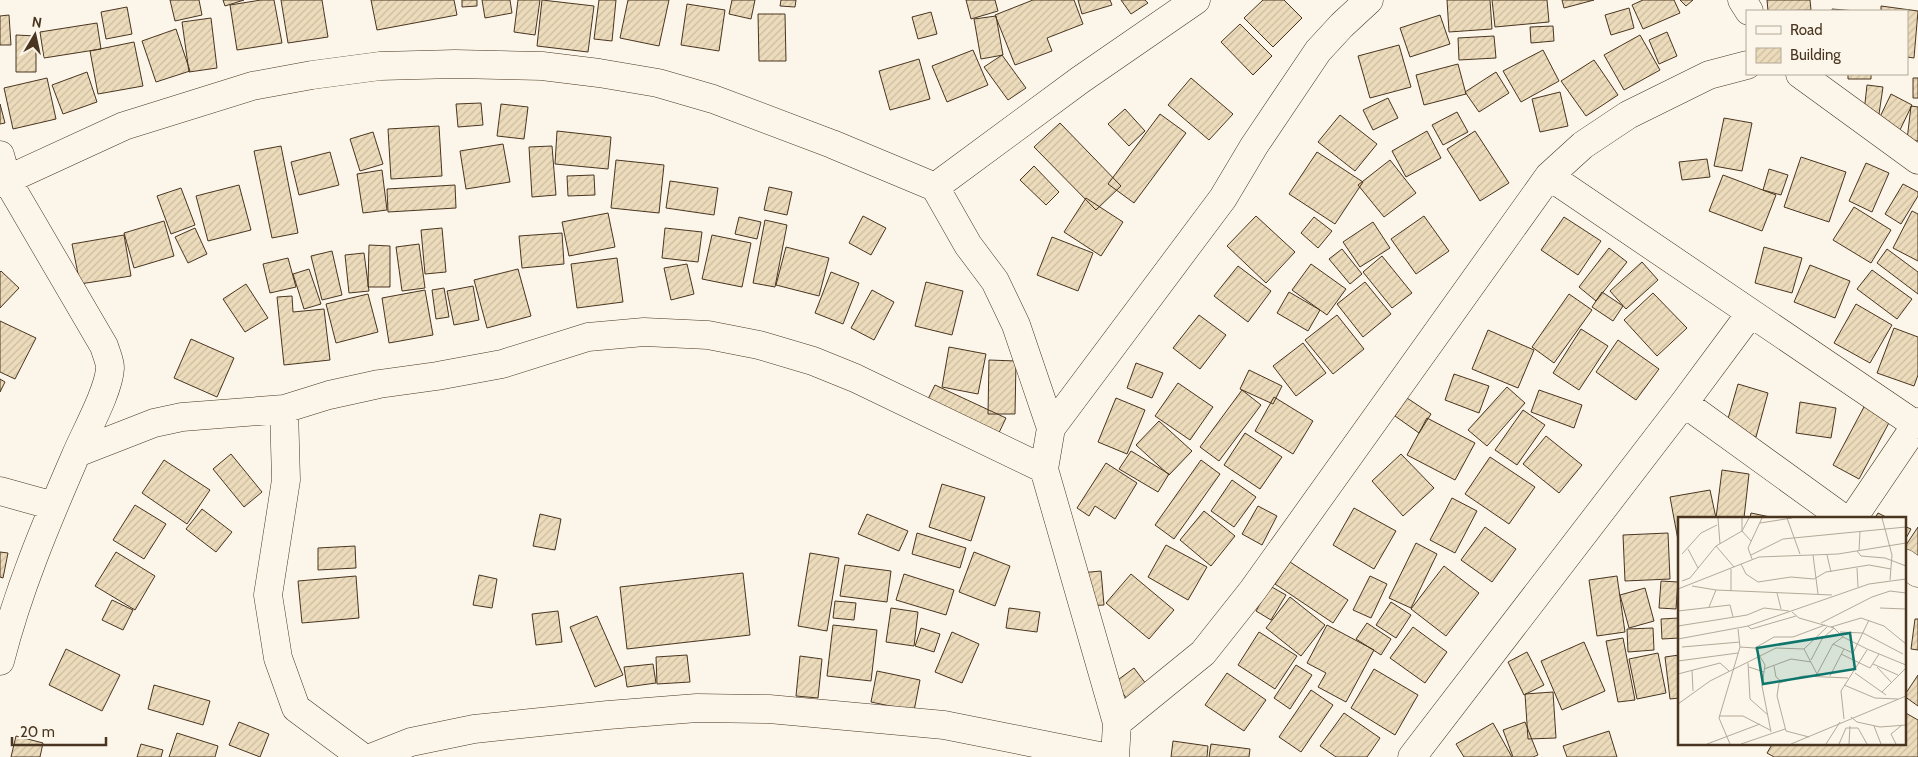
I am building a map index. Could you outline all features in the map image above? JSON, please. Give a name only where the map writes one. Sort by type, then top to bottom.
[{"type":"street","points":[[935,187],[1080,80],[1196,0]]},
{"type":"street","points":[[1114,757],[1116,723],[1044,469],[1051,428],[1224,198],[1254,146],[1318,51],[1369,0]]},
{"type":"street","points":[[0,661],[18,596],[54,506],[103,395],[110,368],[104,346],[2,173],[124,126],[252,86],[312,75],[380,66],[456,64],[542,66],[599,73],[658,83],[713,99],[832,144],[935,187],[968,246],[995,281],[1016,325],[1051,428]]},
{"type":"street","points":[[1116,723],[1203,653],[1253,590],[1548,176],[1582,144],[1628,115],[1709,75],[1746,65]]},
{"type":"street","points":[[1801,75],[1918,160]]},
{"type":"street","points":[[1548,176],[1750,314],[1917,423],[1854,517]]},
{"type":"street","points":[[1412,757],[1684,403],[1750,314]]},
{"type":"street","points":[[77,453],[154,423],[182,417],[284,409],[330,395],[379,384],[502,364],[588,337],[644,332],[708,335],[759,346],[813,361],[855,378],[1044,469]]},
{"type":"street","points":[[1684,403],[1842,517]]},
{"type":"street","points":[[284,409],[286,480],[268,595],[278,658],[296,708],[362,757]]},
{"type":"street","points":[[0,491],[54,506]]},
{"type":"street","points":[[1906,564],[1918,573]]},
{"type":"street","points":[[373,757],[411,742],[474,729],[697,708],[778,710],[944,725],[1104,757]]},
{"type":"building","points":[[170,0],[199,0],[202,15],[175,21]]},
{"type":"building","points":[[223,0],[244,0],[225,6]]},
{"type":"building","points":[[274,0],[282,43],[237,50],[230,5]]},
{"type":"building","points":[[281,0],[322,0],[328,37],[288,43]]},
{"type":"building","points":[[371,0],[454,0],[457,15],[377,30]]},
{"type":"building","points":[[462,0],[477,0],[477,6],[462,7]]},
{"type":"building","points":[[482,0],[510,0],[512,13],[485,18]]},
{"type":"building","points":[[518,0],[540,0],[535,35],[514,32]]},
{"type":"building","points":[[542,0],[594,6],[588,52],[537,46]]},
{"type":"building","points":[[599,0],[616,0],[612,41],[594,39]]},
{"type":"building","points":[[628,0],[669,0],[659,46],[620,38]]},
{"type":"building","points":[[732,0],[755,0],[751,19],[729,14]]},
{"type":"building","points":[[781,0],[796,0],[795,7],[780,6]]},
{"type":"building","points":[[966,0],[995,0],[998,11],[971,19]]},
{"type":"building","points":[[1033,0],[1074,0],[1083,24],[1047,38],[1052,51],[1015,65],[995,15]]},
{"type":"building","points":[[1078,0],[1110,0],[1112,5],[1082,14]]},
{"type":"building","points":[[1121,0],[1145,0],[1148,3],[1131,14]]},
{"type":"building","points":[[1263,0],[1284,0],[1302,18],[1273,47],[1244,18]]},
{"type":"building","points":[[1447,0],[1490,0],[1492,29],[1449,32]]},
{"type":"building","points":[[1492,0],[1547,0],[1549,22],[1495,27]]},
{"type":"building","points":[[1562,0],[1594,0],[1564,8]]},
{"type":"building","points":[[1643,0],[1674,0],[1680,13],[1643,29],[1632,5]]},
{"type":"building","points":[[1680,0],[1693,0],[1686,6]]},
{"type":"building","points":[[1767,0],[1810,0],[1811,10],[1768,10]]},
{"type":"building","points":[[687,4],[725,10],[719,51],[681,45]]},
{"type":"building","points":[[1881,6],[1918,11],[1914,58],[1908,57],[1908,10],[1881,10]]},
{"type":"building","points":[[127,7],[132,34],[106,39],[101,12]]},
{"type":"building","points":[[1629,8],[1634,28],[1611,35],[1605,15]]},
{"type":"building","points":[[931,12],[937,34],[918,39],[912,17]]},
{"type":"building","points":[[758,14],[785,14],[786,61],[759,61]]},
{"type":"building","points":[[9,15],[11,45],[0,45],[0,16]]},
{"type":"building","points":[[1440,15],[1450,44],[1410,57],[1400,28]]},
{"type":"building","points":[[996,16],[1003,55],[981,59],[974,19]]},
{"type":"building","points":[[211,18],[217,68],[189,72],[182,22]]},
{"type":"building","points":[[97,23],[101,49],[44,58],[40,32]]},
{"type":"building","points":[[1240,24],[1272,56],[1253,75],[1221,42]]},
{"type":"building","points":[[1553,26],[1554,41],[1531,43],[1530,27]]},
{"type":"building","points":[[176,29],[190,71],[156,82],[142,41]]},
{"type":"building","points":[[1667,32],[1677,56],[1659,64],[1649,40]]},
{"type":"building","points":[[16,35],[36,36],[36,72],[16,72]]},
{"type":"building","points":[[1640,35],[1660,70],[1624,90],[1604,55]]},
{"type":"building","points":[[1494,36],[1496,58],[1459,60],[1458,38]]},
{"type":"building","points":[[134,42],[143,86],[98,94],[90,51]]},
{"type":"building","points":[[1399,45],[1411,87],[1370,98],[1358,56]]},
{"type":"building","points":[[973,50],[988,85],[947,102],[932,66]]},
{"type":"building","points":[[1543,50],[1559,81],[1521,102],[1503,71]]},
{"type":"building","points":[[1002,55],[1026,88],[1008,100],[984,67]]},
{"type":"building","points":[[919,59],[930,99],[890,110],[879,71]]},
{"type":"building","points":[[1594,60],[1618,95],[1586,116],[1561,81]]},
{"type":"building","points":[[1458,64],[1466,94],[1424,105],[1416,75]]},
{"type":"building","points":[[87,72],[97,102],[63,114],[52,85]]},
{"type":"building","points":[[1496,72],[1509,93],[1479,112],[1465,92]]},
{"type":"building","points":[[1848,75],[1871,75],[1871,79],[1848,79]]},
{"type":"building","points":[[47,78],[56,119],[13,129],[4,88]]},
{"type":"building","points":[[1191,78],[1233,114],[1209,140],[1168,105]]},
{"type":"building","points":[[1913,78],[1918,78],[1918,98],[1913,98]]},
{"type":"building","points":[[1867,85],[1883,87],[1879,114],[1864,112]]},
{"type":"building","points":[[1560,92],[1568,126],[1540,132],[1532,99]]},
{"type":"building","points":[[1891,94],[1912,105],[1899,132],[1878,121]]},
{"type":"building","points":[[1388,98],[1398,118],[1373,130],[1363,110]]},
{"type":"building","points":[[481,103],[483,125],[458,127],[456,104]]},
{"type":"building","points":[[0,104],[5,123],[0,124]]},
{"type":"building","points":[[501,104],[528,107],[524,139],[497,136]]},
{"type":"building","points":[[1911,106],[1918,107],[1918,141],[1907,140]]},
{"type":"building","points":[[1125,109],[1145,131],[1129,146],[1108,124]]},
{"type":"building","points":[[1457,112],[1468,132],[1443,145],[1432,125]]},
{"type":"building","points":[[1160,114],[1186,133],[1134,203],[1108,184]]},
{"type":"building","points":[[1340,115],[1377,144],[1355,171],[1318,142]]},
{"type":"building","points":[[1724,118],[1752,123],[1742,171],[1714,166]]},
{"type":"building","points":[[1060,123],[1121,186],[1096,210],[1034,147]]},
{"type":"building","points":[[439,126],[442,176],[391,179],[388,129]]},
{"type":"building","points":[[557,131],[611,137],[608,169],[555,164]]},
{"type":"building","points":[[1427,131],[1441,158],[1406,177],[1392,151]]},
{"type":"building","points":[[1475,131],[1509,183],[1480,201],[1447,149]]},
{"type":"building","points":[[373,132],[383,164],[360,171],[350,139]]},
{"type":"building","points":[[503,144],[510,182],[466,189],[460,151]]},
{"type":"building","points":[[281,146],[298,233],[272,238],[254,151]]},
{"type":"building","points":[[552,146],[556,195],[532,197],[529,147]]},
{"type":"building","points":[[330,152],[339,185],[299,195],[291,162]]},
{"type":"building","points":[[1317,152],[1363,182],[1335,224],[1289,194]]},
{"type":"building","points":[[1801,157],[1846,172],[1829,222],[1784,207]]},
{"type":"building","points":[[1707,159],[1710,177],[1682,180],[1679,162]]},
{"type":"building","points":[[616,160],[664,165],[659,213],[611,208]]},
{"type":"building","points":[[1390,160],[1416,193],[1384,217],[1358,185]]},
{"type":"building","points":[[1866,163],[1889,173],[1872,212],[1849,201]]},
{"type":"building","points":[[1034,166],[1059,192],[1046,205],[1020,180]]},
{"type":"building","points":[[1769,169],[1788,175],[1781,195],[1763,190]]},
{"type":"building","points":[[382,170],[387,210],[363,213],[357,174]]},
{"type":"building","points":[[594,175],[595,195],[568,196],[567,176]]},
{"type":"building","points":[[1723,175],[1776,195],[1762,231],[1709,211]]},
{"type":"building","points":[[670,181],[718,188],[714,215],[666,208]]},
{"type":"building","points":[[1903,184],[1918,192],[1918,196],[1901,224],[1885,214]]},
{"type":"building","points":[[239,185],[251,230],[208,241],[196,196]]},
{"type":"building","points":[[455,185],[456,208],[388,212],[387,189]]},
{"type":"building","points":[[769,187],[792,192],[787,215],[764,210]]},
{"type":"building","points":[[181,188],[195,225],[171,234],[157,196]]},
{"type":"building","points":[[1086,198],[1123,222],[1101,256],[1064,232]]},
{"type":"building","points":[[1854,207],[1891,230],[1871,263],[1833,240]]},
{"type":"building","points":[[1912,211],[1918,214],[1918,261],[1893,248]]},
{"type":"building","points":[[608,213],[615,247],[569,256],[562,222]]},
{"type":"building","points":[[863,216],[886,228],[871,255],[849,243]]},
{"type":"building","points":[[1256,216],[1295,252],[1266,283],[1227,246]]},
{"type":"building","points":[[1424,216],[1449,251],[1416,274],[1391,239]]},
{"type":"building","points":[[739,217],[761,222],[757,239],[735,234]]},
{"type":"building","points":[[1314,217],[1332,231],[1318,248],[1301,233]]},
{"type":"building","points":[[1564,217],[1601,241],[1578,275],[1541,250]]},
{"type":"building","points":[[765,220],[787,225],[775,287],[753,283]]},
{"type":"building","points":[[164,221],[174,256],[134,268],[124,233]]},
{"type":"building","points":[[1373,222],[1390,248],[1360,267],[1343,242]]},
{"type":"building","points":[[195,228],[207,254],[188,263],[175,237]]},
{"type":"building","points":[[442,228],[446,272],[425,274],[421,230]]},
{"type":"building","points":[[665,228],[702,232],[698,262],[662,258]]},
{"type":"building","points":[[562,233],[564,264],[522,268],[519,236]]},
{"type":"building","points":[[124,235],[131,276],[80,284],[72,244]]},
{"type":"building","points":[[712,235],[751,243],[742,287],[702,279]]},
{"type":"building","points":[[1052,237],[1093,253],[1078,291],[1037,275]]},
{"type":"building","points":[[419,244],[425,288],[402,291],[396,247]]},
{"type":"building","points":[[369,245],[390,246],[390,287],[368,287]]},
{"type":"building","points":[[786,247],[829,258],[819,296],[776,285]]},
{"type":"building","points":[[1764,247],[1802,258],[1792,293],[1755,283]]},
{"type":"building","points":[[1609,248],[1627,262],[1596,301],[1579,287]]},
{"type":"building","points":[[1342,249],[1362,274],[1350,284],[1329,259]]},
{"type":"building","points":[[1887,249],[1918,272],[1918,294],[1877,263]]},
{"type":"building","points":[[332,251],[342,295],[322,300],[311,256]]},
{"type":"building","points":[[364,253],[369,291],[349,293],[345,255]]},
{"type":"building","points":[[1382,256],[1412,293],[1392,308],[1363,272]]},
{"type":"building","points":[[288,258],[296,287],[270,293],[263,264]]},
{"type":"building","points":[[617,258],[623,302],[577,308],[571,264]]},
{"type":"building","points":[[1642,262],[1658,280],[1626,309],[1610,291]]},
{"type":"building","points":[[687,264],[694,294],[671,300],[664,268]]},
{"type":"building","points":[[1311,264],[1346,289],[1327,315],[1292,290]]},
{"type":"building","points":[[1810,265],[1850,281],[1835,318],[1794,302]]},
{"type":"building","points":[[1238,266],[1271,291],[1248,322],[1214,296]]},
{"type":"building","points":[[309,269],[321,304],[304,309],[293,274]]},
{"type":"building","points":[[518,269],[531,316],[487,328],[474,280]]},
{"type":"building","points":[[1872,270],[1912,299],[1897,319],[1857,289]]},
{"type":"building","points":[[0,272],[19,288],[0,308]]},
{"type":"building","points":[[831,272],[859,283],[843,324],[815,313]]},
{"type":"building","points":[[926,282],[963,291],[952,335],[915,326]]},
{"type":"building","points":[[1365,282],[1391,314],[1363,337],[1337,304]]},
{"type":"building","points":[[246,284],[268,318],[245,332],[223,299]]},
{"type":"building","points":[[473,286],[479,320],[454,325],[447,291]]},
{"type":"building","points":[[444,288],[449,317],[436,319],[432,290]]},
{"type":"building","points":[[425,290],[433,335],[389,343],[382,298]]},
{"type":"building","points":[[872,290],[894,302],[874,340],[851,328]]},
{"type":"building","points":[[1289,292],[1320,310],[1308,331],[1277,313]]},
{"type":"building","points":[[1602,292],[1623,306],[1613,321],[1592,307]]},
{"type":"building","points":[[1653,293],[1687,328],[1657,356],[1624,320]]},
{"type":"building","points":[[368,294],[378,332],[336,343],[326,304]]},
{"type":"building","points":[[1569,294],[1592,310],[1554,363],[1532,347]]},
{"type":"building","points":[[292,296],[293,312],[324,309],[330,360],[284,365],[277,297]]},
{"type":"building","points":[[1856,304],[1892,325],[1870,363],[1834,343]]},
{"type":"building","points":[[1199,315],[1226,335],[1200,369],[1173,348]]},
{"type":"building","points":[[1337,315],[1364,349],[1333,374],[1305,340]]},
{"type":"building","points":[[0,321],[36,338],[15,379],[0,372]]},
{"type":"building","points":[[1894,328],[1918,337],[1918,375],[1914,386],[1877,373]]},
{"type":"building","points":[[1581,329],[1608,346],[1579,390],[1553,373]]},
{"type":"building","points":[[1488,330],[1534,350],[1518,388],[1472,369]]},
{"type":"building","points":[[191,339],[234,358],[217,397],[174,378]]},
{"type":"building","points":[[1618,340],[1659,369],[1636,400],[1596,372]]},
{"type":"building","points":[[1303,343],[1326,373],[1296,396],[1273,366]]},
{"type":"building","points":[[949,347],[986,354],[978,394],[942,387]]},
{"type":"building","points":[[989,360],[1016,361],[1015,414],[988,414]]},
{"type":"building","points":[[1136,363],[1163,373],[1152,398],[1127,388]]},
{"type":"building","points":[[1249,370],[1282,386],[1273,404],[1240,389]]},
{"type":"building","points":[[1454,374],[1489,386],[1479,413],[1445,400]]},
{"type":"building","points":[[0,379],[5,382],[0,392]]},
{"type":"building","points":[[1178,383],[1213,407],[1190,440],[1155,416]]},
{"type":"building","points":[[1738,384],[1768,393],[1756,437],[1725,429]]},
{"type":"building","points":[[935,385],[1006,418],[995,441],[924,407]]},
{"type":"building","points":[[1507,387],[1525,403],[1487,446],[1468,430]]},
{"type":"building","points":[[1242,390],[1261,405],[1219,461],[1200,447]]},
{"type":"building","points":[[1539,390],[1582,405],[1574,428],[1531,412]]},
{"type":"building","points":[[1274,397],[1313,421],[1293,454],[1255,431]]},
{"type":"building","points":[[1116,398],[1145,410],[1127,454],[1098,442]]},
{"type":"building","points":[[1407,398],[1431,414],[1419,433],[1395,416]]},
{"type":"building","points":[[1800,402],[1836,408],[1831,438],[1796,433]]},
{"type":"building","points":[[1865,405],[1891,419],[1859,479],[1833,465]]},
{"type":"building","points":[[1523,410],[1545,425],[1517,465],[1495,450]]},
{"type":"building","points":[[1427,418],[1475,443],[1455,480],[1407,455]]},
{"type":"building","points":[[1159,421],[1192,451],[1169,475],[1136,445]]},
{"type":"building","points":[[1245,433],[1282,457],[1260,489],[1224,465]]},
{"type":"building","points":[[1546,436],[1582,465],[1559,493],[1523,464]]},
{"type":"building","points":[[1131,451],[1169,474],[1158,492],[1119,469]]},
{"type":"building","points":[[231,454],[262,492],[244,507],[213,469]]},
{"type":"building","points":[[1401,454],[1434,488],[1403,516],[1372,481]]},
{"type":"building","points":[[1490,457],[1535,487],[1509,524],[1465,494]]},
{"type":"building","points":[[164,460],[210,490],[187,524],[142,493]]},
{"type":"building","points":[[1201,460],[1220,474],[1174,539],[1155,525]]},
{"type":"building","points":[[1106,463],[1137,483],[1115,519],[1095,506],[1089,516],[1077,508]]},
{"type":"building","points":[[1722,470],[1749,474],[1744,517],[1716,517]]},
{"type":"building","points":[[1232,480],[1256,497],[1234,527],[1211,511]]},
{"type":"building","points":[[942,484],[985,497],[971,541],[929,527]]},
{"type":"building","points":[[1710,490],[1716,517],[1678,517],[1678,540],[1670,497]]},
{"type":"building","points":[[1452,498],[1477,511],[1455,553],[1430,540]]},
{"type":"building","points":[[135,505],[166,524],[144,559],[113,540]]},
{"type":"building","points":[[1258,506],[1277,516],[1262,545],[1242,534]]},
{"type":"building","points":[[1354,508],[1396,531],[1374,569],[1333,545]]},
{"type":"building","points":[[202,509],[232,532],[216,552],[186,529]]},
{"type":"building","points":[[1204,511],[1235,536],[1211,566],[1180,540]]},
{"type":"building","points":[[1751,513],[1770,517],[1750,517]]},
{"type":"building","points":[[1878,513],[1886,517],[1876,517]]},
{"type":"building","points":[[540,514],[561,519],[555,550],[533,546]]},
{"type":"building","points":[[867,514],[908,531],[899,551],[858,534]]},
{"type":"building","points":[[1485,527],[1516,549],[1492,582],[1461,560]]},
{"type":"building","points":[[1906,527],[1911,529],[1906,538]]},
{"type":"building","points":[[1918,527],[1918,557],[1906,549],[1906,545]]},
{"type":"building","points":[[917,533],[966,548],[960,568],[912,554]]},
{"type":"building","points":[[1668,533],[1670,579],[1625,581],[1623,535]]},
{"type":"building","points":[[1416,543],[1437,554],[1411,608],[1389,598]]},
{"type":"building","points":[[1166,545],[1207,567],[1188,600],[1148,577]]},
{"type":"building","points":[[355,546],[356,568],[318,570],[318,548]]},
{"type":"building","points":[[0,552],[8,553],[3,578],[0,577]]},
{"type":"building","points":[[116,552],[155,576],[135,610],[95,586]]},
{"type":"building","points":[[974,552],[1010,566],[995,606],[959,592]]},
{"type":"building","points":[[810,553],[839,558],[827,631],[798,626]]},
{"type":"building","points":[[1290,562],[1348,600],[1333,623],[1275,584]]},
{"type":"building","points":[[845,565],[891,571],[887,602],[840,596]]},
{"type":"building","points":[[1444,566],[1479,593],[1446,636],[1411,609]]},
{"type":"building","points":[[1101,571],[1104,605],[1083,606],[1080,573]]},
{"type":"building","points":[[743,573],[750,635],[627,649],[620,587]]},
{"type":"building","points":[[904,574],[954,590],[946,615],[896,600]]},
{"type":"building","points":[[1131,574],[1174,610],[1149,639],[1106,603]]},
{"type":"building","points":[[479,575],[497,579],[492,608],[473,605]]},
{"type":"building","points":[[356,576],[359,618],[302,623],[298,581]]},
{"type":"building","points":[[1370,576],[1387,584],[1371,618],[1353,610]]},
{"type":"building","points":[[1617,576],[1625,632],[1597,636],[1589,580]]},
{"type":"building","points":[[1661,581],[1678,582],[1676,609],[1659,608]]},
{"type":"building","points":[[1270,586],[1286,595],[1271,620],[1256,611]]},
{"type":"building","points":[[1645,588],[1654,621],[1629,628],[1620,595]]},
{"type":"building","points":[[1290,597],[1325,625],[1301,656],[1266,628]]},
{"type":"building","points":[[112,600],[133,610],[123,630],[102,620]]},
{"type":"building","points":[[835,601],[856,603],[854,620],[833,618]]},
{"type":"building","points":[[1391,602],[1411,615],[1396,638],[1376,625]]},
{"type":"building","points":[[891,608],[918,612],[914,646],[886,642]]},
{"type":"building","points":[[1009,608],[1040,612],[1037,632],[1006,628]]},
{"type":"building","points":[[558,611],[562,642],[536,645],[532,614]]},
{"type":"building","points":[[597,616],[623,675],[595,687],[570,627]]},
{"type":"building","points":[[1678,618],[1678,638],[1662,639],[1661,619]]},
{"type":"building","points":[[1915,619],[1918,619],[1918,650],[1911,649]]},
{"type":"building","points":[[1367,623],[1391,639],[1381,655],[1356,639]]},
{"type":"building","points":[[833,625],[877,630],[871,681],[827,676]]},
{"type":"building","points":[[1327,625],[1374,650],[1346,702],[1318,687],[1326,673],[1307,663]]},
{"type":"building","points":[[1413,627],[1447,652],[1425,683],[1390,658]]},
{"type":"building","points":[[921,628],[940,634],[934,652],[915,646]]},
{"type":"building","points":[[1653,628],[1654,650],[1628,652],[1627,629]]},
{"type":"building","points":[[952,632],[979,644],[962,683],[935,672]]},
{"type":"building","points":[[1259,632],[1297,656],[1275,689],[1238,665]]},
{"type":"building","points":[[1623,638],[1635,700],[1618,702],[1606,641]]},
{"type":"building","points":[[1584,642],[1605,691],[1562,710],[1541,661]]},
{"type":"building","points":[[66,649],[120,675],[102,711],[49,685]]},
{"type":"building","points":[[1527,652],[1544,685],[1524,695],[1508,662]]},
{"type":"building","points":[[1658,653],[1666,693],[1637,699],[1629,659]]},
{"type":"building","points":[[687,655],[690,682],[657,684],[656,657]]},
{"type":"building","points":[[1678,655],[1678,698],[1670,699],[1665,657]]},
{"type":"building","points":[[800,656],[822,659],[818,698],[796,696]]},
{"type":"building","points":[[653,664],[656,683],[627,687],[624,667]]},
{"type":"building","points":[[1296,665],[1312,675],[1290,709],[1274,698]]},
{"type":"building","points":[[1134,668],[1149,688],[1129,702],[1115,682]]},
{"type":"building","points":[[1374,669],[1418,695],[1395,735],[1351,708]]},
{"type":"building","points":[[877,671],[920,680],[914,711],[871,702]]},
{"type":"building","points":[[1227,673],[1266,700],[1244,731],[1205,705]]},
{"type":"building","points":[[1918,675],[1918,706],[1906,697],[1906,693]]},
{"type":"building","points":[[154,685],[210,701],[203,725],[148,709]]},
{"type":"building","points":[[1311,690],[1333,705],[1301,752],[1279,737]]},
{"type":"building","points":[[1553,692],[1556,738],[1528,739],[1525,694]]},
{"type":"building","points":[[1344,713],[1380,738],[1367,757],[1336,757],[1320,746]]},
{"type":"building","points":[[1906,713],[1918,720],[1918,757],[1774,757],[1767,753],[1772,744],[1906,744]]},
{"type":"building","points":[[239,722],[269,734],[260,757],[229,745]]},
{"type":"building","points":[[1525,722],[1538,755],[1533,757],[1513,757],[1503,730]]},
{"type":"building","points":[[1493,723],[1512,757],[1464,757],[1456,744]]},
{"type":"building","points":[[1609,731],[1617,757],[1567,757],[1563,746]]},
{"type":"building","points":[[177,733],[218,746],[215,757],[169,757]]},
{"type":"building","points":[[16,736],[43,743],[40,757],[11,757]]},
{"type":"building","points":[[1173,741],[1208,746],[1207,757],[1171,757]]},
{"type":"building","points":[[141,744],[163,750],[161,757],[137,757]]},
{"type":"building","points":[[1211,744],[1250,749],[1249,757],[1209,757]]}]
